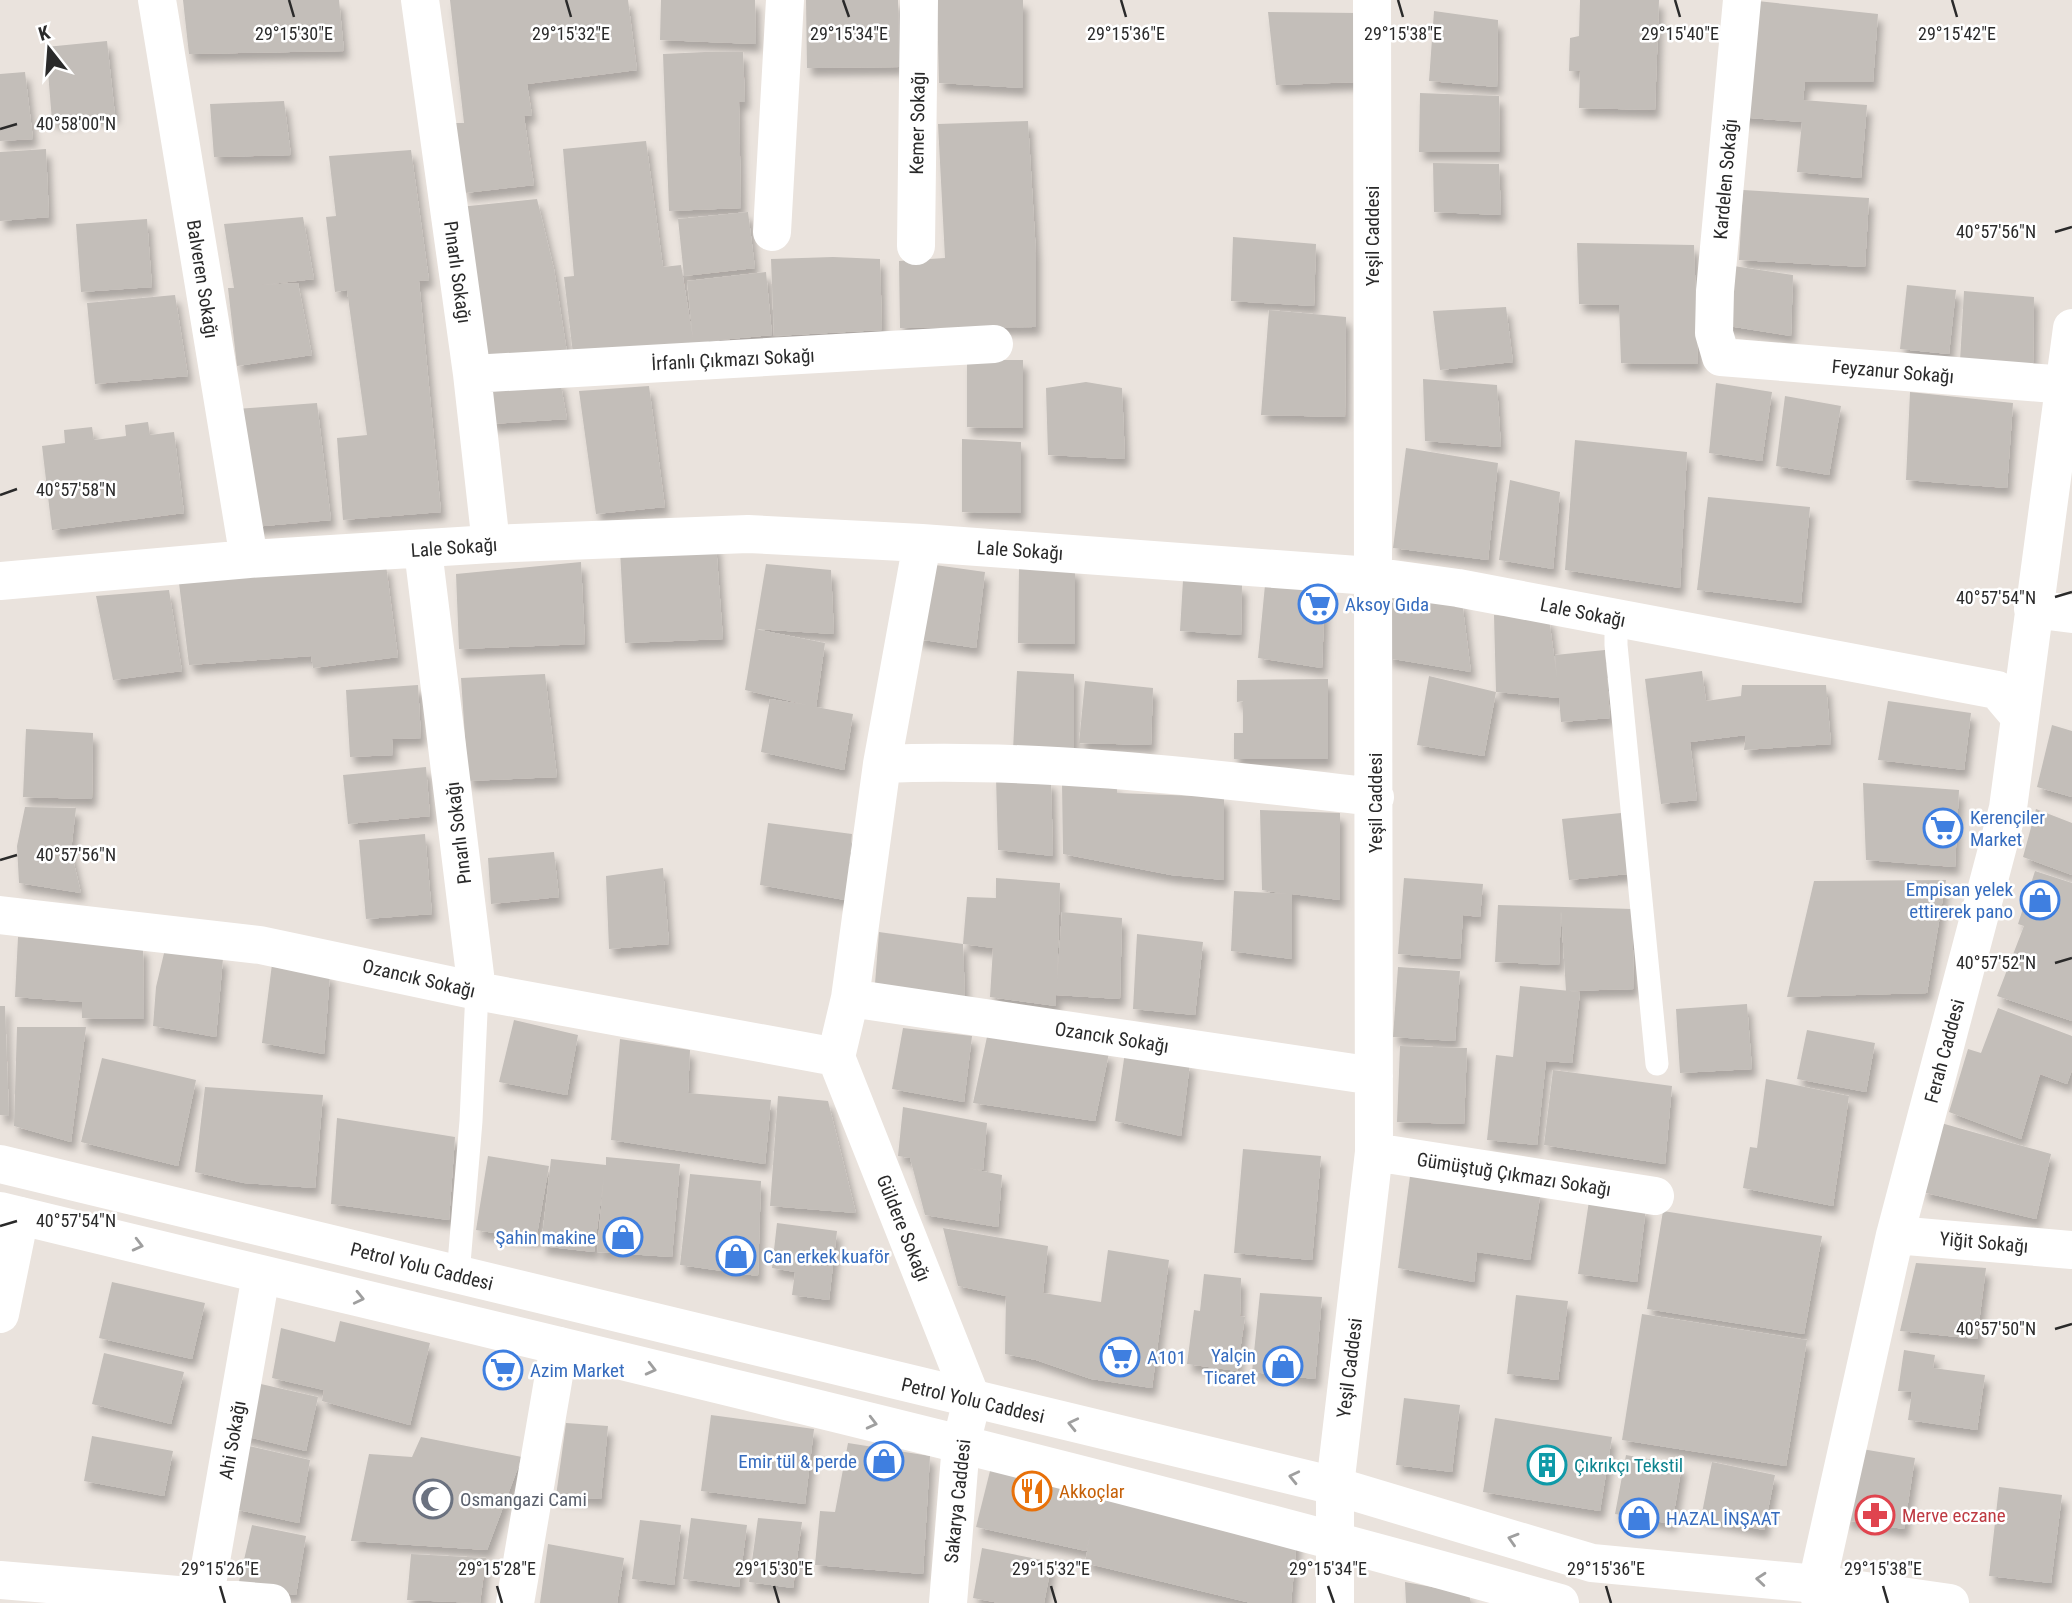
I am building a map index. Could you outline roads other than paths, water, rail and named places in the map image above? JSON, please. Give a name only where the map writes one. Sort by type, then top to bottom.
[{"type":"street","name":"Balveren Sokağı","points":[[156,0],[249,559]]},
{"type":"street","name":"Pınarlı Sokağı","points":[[420,0],[472,374],[491,544]]},
{"type":"street","points":[[772,232],[785,0]]},
{"type":"street","name":"Kemer Sokağı","points":[[916,246],[919,0]]},
{"type":"street","name":"Yeşil Caddesi","points":[[1335,1603],[1335,1486],[1374,1152],[1372,0]]},
{"type":"street","name":"Kardelen Sokağı","points":[[1721,358],[1714,333],[1715,291],[1742,0]]},
{"type":"street","name":"Ferah Caddesi","points":[[1819,1593],[1895,1235],[2008,808],[2072,327]]},
{"type":"street","name":"İrfanlı Çıkmazı Sokağı","points":[[472,374],[994,344]]},
{"type":"street","name":"Feyzanur Sokağı","points":[[1721,358],[2066,385]]},
{"type":"street","name":"Lale Sokağı","points":[[0,581],[249,559],[491,544],[748,534],[922,543],[1371,576],[1458,588],[1997,690],[2020,716]]},
{"type":"street","points":[[835,1057],[850,998],[882,764],[922,543]]},
{"type":"street","name":"Pınarlı Sokağı","points":[[423,550],[477,991]]},
{"type":"street","points":[[2033,609],[2072,614]]},
{"type":"street","points":[[882,764],[940,761],[1212,779],[1375,797]]},
{"type":"street","name":"Ozancık Sokağı","points":[[0,915],[260,945],[477,991],[835,1057]]},
{"type":"street","name":"Ozancık Sokağı","points":[[850,998],[1374,1076]]},
{"type":"street","name":"Güldere Sokağı","points":[[835,1057],[972,1400]]},
{"type":"street","name":"Gümüştuğ Çıkmazı Sokağı","points":[[1374,1152],[1655,1196]]},
{"type":"street","name":"Petrol Yolu Caddesi","points":[[0,1164],[1335,1486],[1592,1563],[1819,1593],[1950,1603]]},
{"type":"street","points":[[0,1314],[10,1213],[961,1444],[1335,1539],[1560,1603]]},
{"type":"street","name":"Yiğit Sokağı","points":[[1895,1235],[2072,1250]]},
{"type":"street","name":"Ahi Sokağı","points":[[207,1599],[261,1275]]},
{"type":"street","points":[[515,1603],[559,1346]]},
{"type":"street","name":"Sakarya Caddesi","points":[[948,1603],[961,1444],[972,1400]]},
{"type":"street","points":[[0,1580],[272,1603]]},
{"type":"lane","points":[[1616,618],[1616,645],[1657,1064]]},
{"type":"lane","points":[[458,1275],[471,1121],[477,991]]},
{"type":"place","name":"Aksoy Gıda","points":[[1318,604]]},
{"type":"place","name":"Kerençiler Market","points":[[1943,828]]},
{"type":"place","name":"Empisan yelek ettirerek pano","points":[[2040,900]]},
{"type":"place","name":"Şahin makine","points":[[623,1237]]},
{"type":"place","name":"Can erkek kuaför","points":[[736,1256]]},
{"type":"place","name":"A101","points":[[1120,1357]]},
{"type":"place","name":"Yalçin Ticaret","points":[[1283,1366]]},
{"type":"place","name":"Azim Market","points":[[503,1370]]},
{"type":"place","name":"Emir tül & perde","points":[[884,1461]]},
{"type":"place","name":"Çıkrıkçı Tekstil","points":[[1547,1465]]},
{"type":"place","name":"Akkoçlar","points":[[1032,1491]]},
{"type":"place","name":"Osmangazi Cami","points":[[433,1499]]},
{"type":"place","name":"Merve eczane","points":[[1875,1515]]},
{"type":"place","name":"HAZAL İNŞAAT","points":[[1639,1518]]}]
